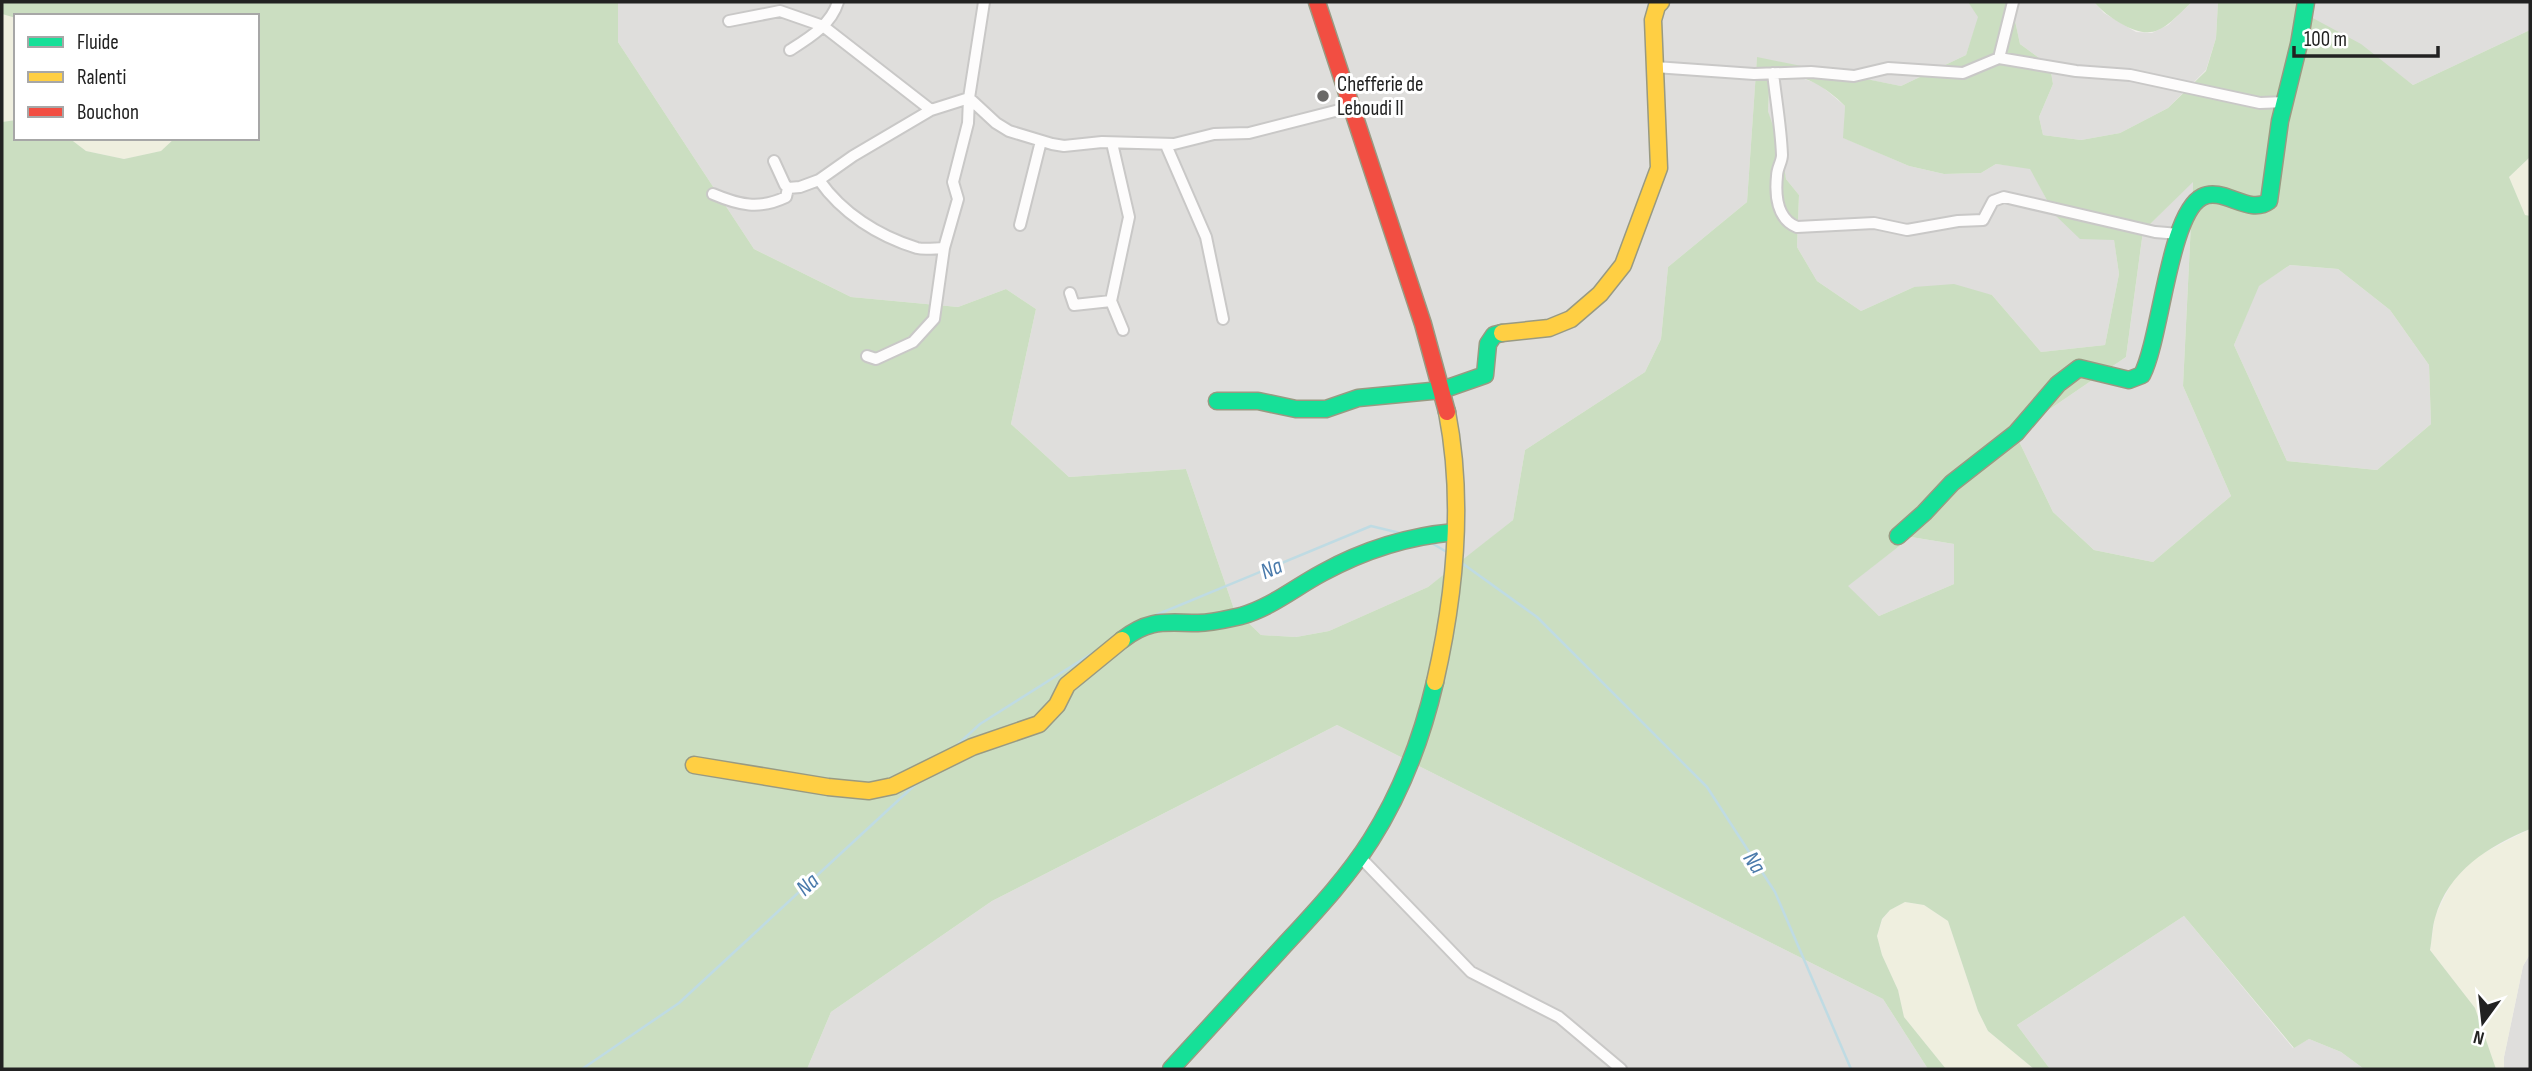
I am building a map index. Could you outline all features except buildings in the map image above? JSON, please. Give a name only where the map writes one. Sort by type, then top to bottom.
[{"type":"street","points":[[790,50],[823,26],[838,2]]},
{"type":"street","points":[[867,356],[876,359],[913,342],[934,319],[944,248],[958,199],[953,182],[968,123],[969,98],[984,2]]},
{"type":"street","points":[[1171,1069],[1316,912],[1360,857],[1388,811],[1413,760],[1423,732],[1440,662],[1448,608],[1457,495],[1455,462],[1442,390],[1431,349],[1317,2]]},
{"type":"street","points":[[1217,401],[1258,401],[1296,409],[1326,409],[1358,398],[1442,390],[1485,375],[1488,344],[1494,335],[1551,328],[1579,313],[1614,278],[1623,265],[1659,168],[1653,20],[1661,2]]},
{"type":"street","points":[[1999,58],[2013,2]]},
{"type":"street","points":[[1898,536],[1952,483],[2016,433],[2058,384],[2079,368],[2129,380],[2143,374],[2188,208],[2203,197],[2211,196],[2256,206],[2262,206],[2269,201],[2280,121],[2299,44],[2306,2]]},
{"type":"street","points":[[729,21],[780,6],[823,26],[931,110]]},
{"type":"street","points":[[1655,67],[1854,76],[1888,68],[1963,73],[1999,58],[2076,71],[2130,75],[2260,103],[2285,102]]},
{"type":"street","points":[[1773,73],[1782,155],[1776,177],[1780,213],[1789,224],[1797,227],[1874,223],[1907,230],[1958,221],[1983,220],[1993,201],[2004,197],[2155,232],[2179,234]]},
{"type":"street","points":[[789,188],[819,180],[853,156],[931,110],[969,98]]},
{"type":"street","points":[[969,98],[1003,128],[1064,146],[1112,143],[1166,145],[1213,134],[1249,133],[1351,107]]},
{"type":"street","points":[[1020,225],[1041,141]]},
{"type":"street","points":[[1112,143],[1129,217],[1111,301],[1124,330]]},
{"type":"street","points":[[1166,145],[1206,237],[1223,319]]},
{"type":"street","points":[[713,194],[737,204],[771,204],[786,197],[789,188],[774,161]]},
{"type":"street","points":[[819,180],[833,200],[863,224],[919,248],[944,248]]},
{"type":"street","points":[[1070,293],[1074,304],[1111,301]]},
{"type":"street","points":[[694,765],[828,787],[869,791],[893,786],[972,747],[1012,736],[1039,724],[1056,705],[1068,685],[1137,628],[1165,620],[1204,623],[1253,612],[1299,590],[1318,575],[1344,562],[1436,532],[1455,532]]},
{"type":"street","points":[[1360,857],[1471,972],[1559,1017],[1620,1069]]},
{"type":"shaded area","points":[[618,2],[1968,2],[1979,17],[1966,55],[1901,86],[1757,58],[1747,202],[1668,267],[1661,339],[1645,372],[1525,450],[1513,520],[1456,566],[1428,587],[1329,631],[1296,637],[1261,635],[1234,609],[1186,469],[1069,477],[1011,424],[1036,309],[1006,289],[958,307],[851,297],[754,249],[618,42]]},
{"type":"shaded area","points":[[2011,2],[2094,2],[2104,13],[2136,32],[2152,33],[2168,25],[2192,2],[2218,2],[2216,38],[2206,70],[2168,108],[2120,133],[2081,140],[2043,135],[2039,117],[2053,84],[2050,66],[2020,44]]},
{"type":"shaded area","points":[[2298,2],[2530,2],[2530,30],[2413,85],[2388,66],[2295,9]]},
{"type":"shaded area","points":[[1773,73],[1786,73],[1819,84],[1845,106],[1844,138],[1909,166],[1944,174],[1981,173],[1996,164],[2030,168],[2055,215],[2114,239],[2119,274],[2105,345],[2041,352],[1992,295],[1914,287],[1861,311],[1817,281],[1797,247],[1799,195],[1786,179],[1768,111]]},
{"type":"shaded area","points":[[2193,181],[2183,386],[2231,496],[2153,562],[2094,550],[2053,512],[2015,433],[2126,357],[2143,231]]},
{"type":"shaded area","points":[[2290,265],[2338,269],[2390,310],[2429,365],[2431,424],[2377,470],[2287,461],[2234,345],[2258,286]]},
{"type":"shaded area","points":[[1911,537],[1954,544],[1954,584],[1879,616],[1847,586]]},
{"type":"shaded area","points":[[1337,725],[1883,999],[1928,1069],[807,1069],[831,1012],[992,901]]},
{"type":"shaded area","points":[[2184,916],[2293,1048],[2309,1039],[2341,1052],[2364,1069],[2050,1069],[2017,1025]]},
{"type":"shaded area","points":[[2530,954],[2530,1069],[2504,1069],[2504,1057],[2523,966]]},
{"type":"green space","points":[[2,2],[618,2],[618,42],[754,249],[851,297],[958,307],[1006,289],[1036,309],[1011,424],[1069,477],[1186,469],[1234,609],[1261,635],[1296,637],[1329,631],[1428,587],[1513,520],[1525,450],[1645,372],[1661,339],[1668,267],[1747,202],[1757,57],[1901,86],[1966,55],[1978,17],[1968,2],[2011,2],[2020,44],[2050,66],[2053,84],[2039,117],[2043,135],[2081,140],[2120,133],[2168,108],[2206,71],[2216,38],[2218,2],[2298,2],[2296,9],[2361,44],[2413,85],[2530,30],[2530,157],[2509,177],[2525,215],[2530,216],[2530,829],[2485,852],[2460,874],[2441,901],[2434,922],[2430,950],[2475,1008],[2496,1069],[2364,1069],[2341,1052],[2309,1039],[2294,1048],[2184,916],[2017,1025],[2050,1069],[2034,1069],[1988,1031],[1978,1011],[1948,921],[1924,905],[1905,902],[1890,910],[1882,919],[1877,936],[1882,955],[1898,990],[1904,1017],[1946,1069],[1928,1069],[1883,999],[1337,725],[992,901],[831,1012],[807,1069],[2,1069],[2,122],[14,120],[14,140],[72,140],[86,151],[124,159],[161,151],[173,140],[259,140],[259,14],[14,14],[14,17],[2,14]],"holes":[[[1774,73],[1803,78],[1829,92],[1845,106],[1843,138],[1909,166],[1944,174],[1981,173],[1996,164],[2030,169],[2055,215],[2080,239],[2114,240],[2119,274],[2105,345],[2041,352],[1992,295],[1954,284],[1914,287],[1861,311],[1817,281],[1797,247],[1799,195],[1786,179],[1781,150],[1768,111]],[[2193,182],[2183,386],[2231,496],[2153,562],[2094,550],[2053,512],[2015,433],[2126,357],[2143,231]],[[2290,265],[2338,269],[2390,310],[2429,365],[2431,424],[2377,470],[2287,461],[2234,345],[2259,286]],[[1911,537],[1954,544],[1954,584],[1879,616],[1848,586]]]},
{"type":"green space","points":[[2094,2],[2192,2],[2167,25],[2152,32],[2143,32],[2120,23]]},
{"type":"green space","points":[[2,14],[14,17],[14,120],[2,122]]},
{"type":"green space","points":[[72,140],[173,140],[162,151],[124,159],[86,151]]},
{"type":"green space","points":[[2530,157],[2530,216],[2525,216],[2509,177]]},
{"type":"green space","points":[[2530,829],[2530,954],[2523,966],[2504,1057],[2504,1069],[2496,1069],[2475,1008],[2430,950],[2435,916],[2452,882],[2476,857]]},
{"type":"green space","points":[[1905,902],[1924,905],[1948,921],[1978,1011],[1988,1031],[2034,1069],[1946,1069],[1904,1017],[1898,990],[1882,955],[1877,936],[1882,920],[1890,910]]},
{"type":"waterway","name":"Na","points":[[1156,615],[1371,526],[1404,534]]},
{"type":"waterway","name":"Na","points":[[1430,542],[1445,551]]},
{"type":"waterway","name":"Na","points":[[1459,561],[1537,617],[1707,787],[1775,892],[1851,1069]]},
{"type":"waterway","name":"Na","points":[[955,747],[980,724],[1099,649]]},
{"type":"waterway","name":"Na","points":[[582,1069],[679,1003],[917,783]]},
{"type":"traffic: fast","points":[[1898,536],[1952,483],[2016,433],[2058,384],[2079,368],[2129,380],[2142,375],[2149,357],[2181,227],[2191,208],[2202,197],[2210,195],[2253,205],[2269,201],[2280,121],[2299,44],[2306,2]]},
{"type":"traffic: fast","points":[[1217,401],[1258,401],[1296,409],[1326,409],[1358,398],[1442,390],[1485,375],[1488,344],[1494,335],[1502,333]]},
{"type":"traffic: fast","points":[[1122,640],[1150,625],[1209,622],[1241,616],[1263,608],[1322,573],[1370,551],[1420,537],[1455,532]]},
{"type":"traffic: fast","points":[[1171,1069],[1316,911],[1361,855],[1401,783],[1417,744],[1435,682]]},
{"type":"traffic: slow","points":[[1502,333],[1549,328],[1571,319],[1600,294],[1623,265],[1659,168],[1653,20],[1661,2]]},
{"type":"traffic: slow","points":[[1435,682],[1448,615],[1455,547],[1455,479],[1447,412]]},
{"type":"traffic: slow","points":[[694,765],[828,787],[869,791],[893,786],[972,747],[1039,724],[1057,705],[1067,685],[1122,640]]},
{"type":"traffic: jam","points":[[1317,2],[1423,324],[1447,412]]},
{"type":"place","name":"Chefferie de Leboudi II","points":[[1323,96]]}]
